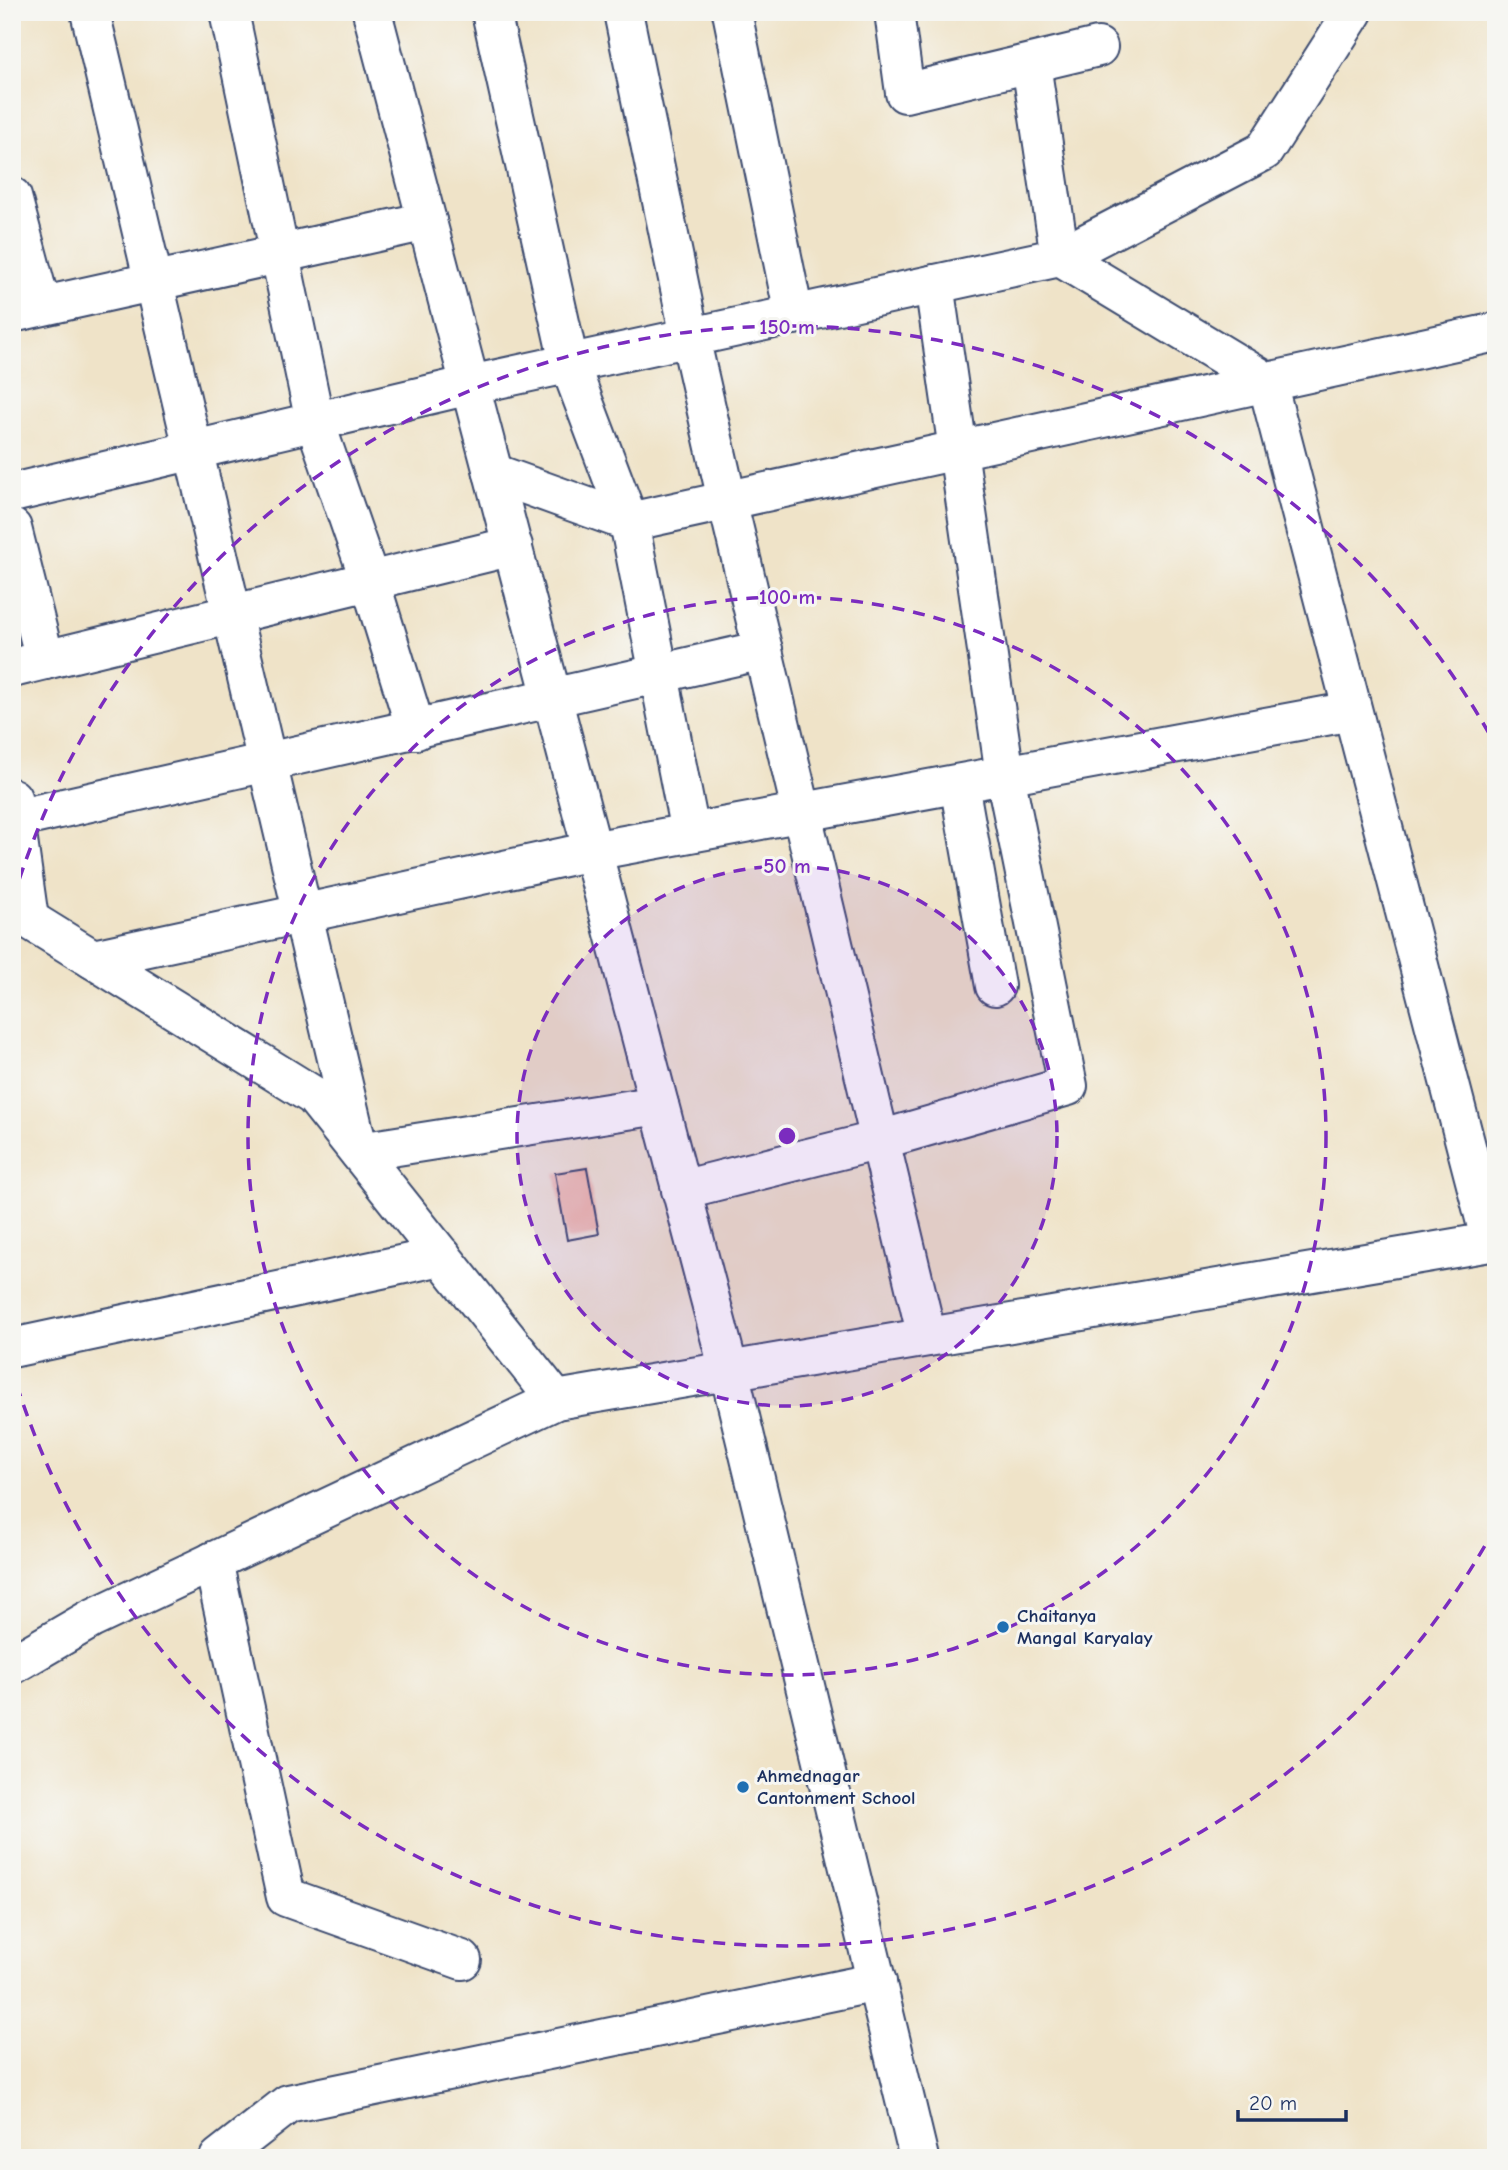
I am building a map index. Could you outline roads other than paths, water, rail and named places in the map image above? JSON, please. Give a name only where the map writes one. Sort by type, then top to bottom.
[{"type":"street","points":[[90,12],[359,1152]]},
{"type":"street","points":[[229,12],[315,422],[370,581],[416,730]]},
{"type":"street","points":[[372,12],[729,1371],[919,2158]]},
{"type":"street","points":[[491,12],[569,363],[629,522],[690,832]]},
{"type":"street","points":[[623,12],[690,337],[727,500],[928,1337]]},
{"type":"street","points":[[732,12],[794,315]]},
{"type":"street","points":[[894,12],[905,93],[1098,47]]},
{"type":"street","points":[[12,493],[470,385],[1060,257],[1264,151],[1353,12]]},
{"type":"street","points":[[1031,64],[1060,257]]},
{"type":"street","points":[[12,197],[27,310],[427,221]]},
{"type":"street","points":[[16,1657],[556,1400],[1493,1242],[1267,382],[1060,257]]},
{"type":"street","points":[[681,1190],[880,1140],[1068,1086],[1005,775],[934,284]]},
{"type":"street","points":[[493,473],[629,522],[1496,332]]},
{"type":"street","points":[[12,528],[28,664],[513,546]]},
{"type":"street","points":[[556,1400],[314,1096],[21,914],[14,809],[267,763],[763,650]]},
{"type":"street","points":[[93,959],[592,851],[1352,711]]},
{"type":"street","points":[[959,783],[995,986]]},
{"type":"street","points":[[359,1152],[659,1105]]},
{"type":"street","points":[[12,1348],[442,1256]]},
{"type":"street","points":[[213,1561],[286,1897],[462,1960]]},
{"type":"street","points":[[219,2158],[288,2104],[877,1982]]},
{"type":"place","name":"Chaitanya Mangal Karyalay","points":[[1003,1627]]},
{"type":"place","name":"Ahmednagar Cantonment School","points":[[743,1787]]}]
